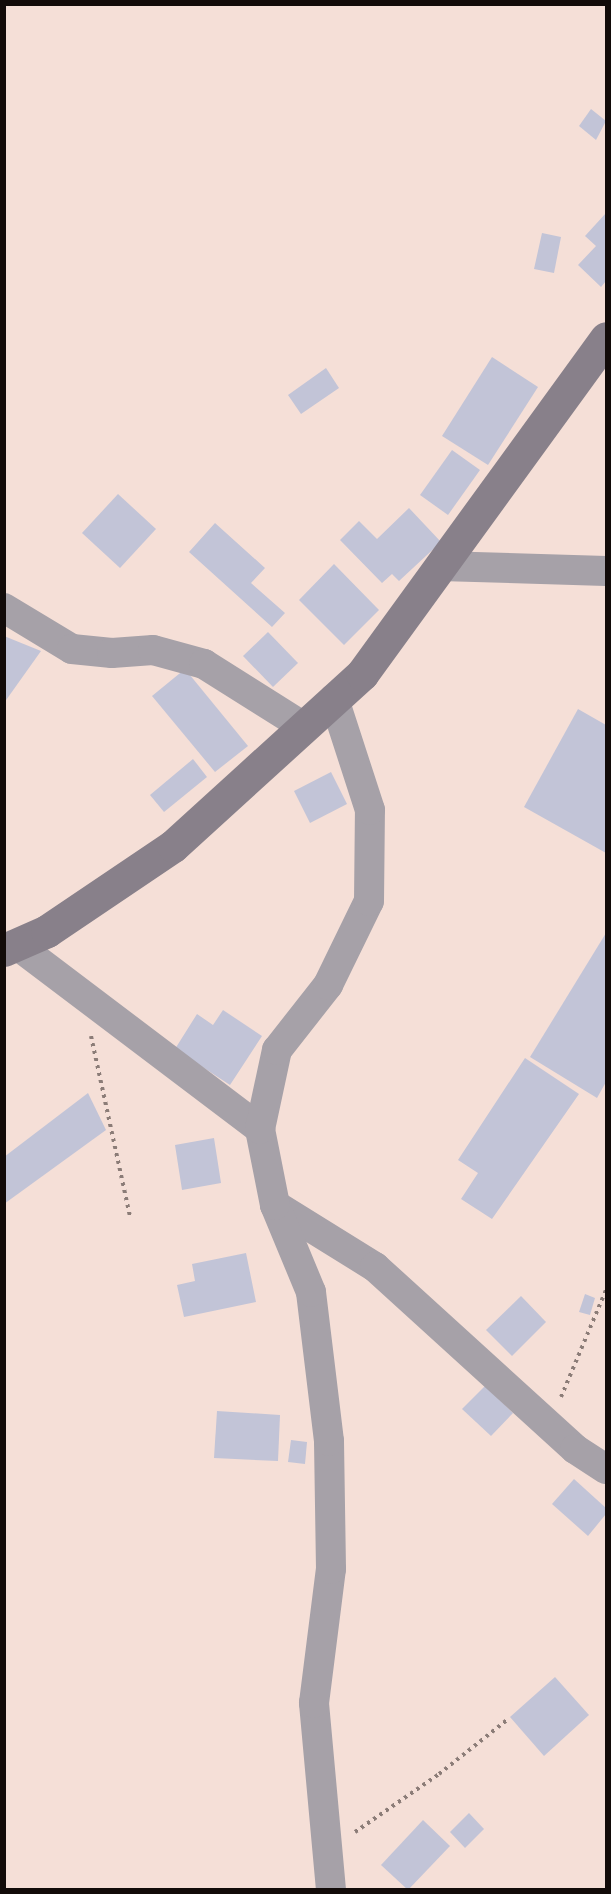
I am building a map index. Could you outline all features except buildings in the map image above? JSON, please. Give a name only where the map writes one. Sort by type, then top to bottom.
[{"type":"street","points":[[11,947],[47,931],[173,846],[362,674],[606,338]]},
{"type":"street","points":[[440,566],[606,571]]},
{"type":"street","points":[[4,608],[72,649],[112,653],[153,650],[204,664],[303,727]]},
{"type":"street","points":[[331,1890],[324,1840],[314,1702],[331,1569],[329,1441],[311,1292],[275,1205],[260,1129],[277,1050],[328,985],[369,901],[370,810],[334,699]]},
{"type":"street","points":[[11,947],[83,994],[260,1129]]},
{"type":"street","points":[[275,1205],[375,1267],[549,1425],[606,1469]]},
{"type":"path","points":[[83,994],[130,1217]]},
{"type":"path","points":[[549,1425],[606,1290]]},
{"type":"path","points":[[324,1840],[342,1841],[439,1774],[507,1720]]}]
